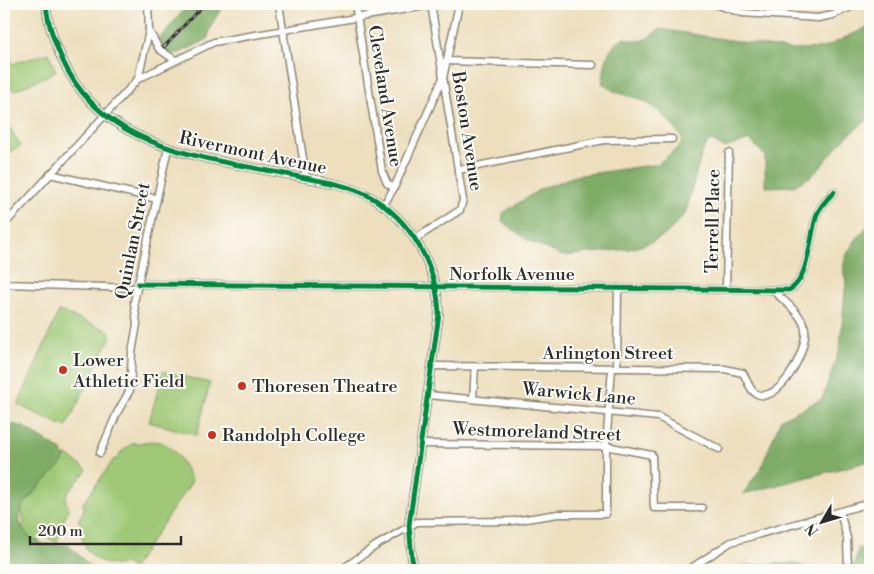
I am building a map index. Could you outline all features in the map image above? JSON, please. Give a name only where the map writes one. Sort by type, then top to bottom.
[{"type":"main road","name":"Rivermont Avenue","points":[[46,4],[50,27],[59,54],[82,92],[104,115],[133,134],[168,148],[306,178],[362,193],[383,206],[401,222],[415,239],[429,265],[436,287],[439,314],[409,525],[412,559],[415,570]]},
{"type":"street","points":[[138,79],[149,31],[148,4]]},
{"type":"street","points":[[279,4],[306,178]]},
{"type":"street","name":"Cleveland Avenue","points":[[355,4],[382,171],[387,183],[394,188]]},
{"type":"street","points":[[383,206],[394,188],[443,78],[459,4]]},
{"type":"street","points":[[714,4],[742,12],[818,18],[858,4]]},
{"type":"street","points":[[4,225],[138,79],[214,42],[283,28],[431,5]]},
{"type":"street","name":"Boston Avenue","points":[[415,239],[462,207],[463,200],[431,5]]},
{"type":"street","points":[[149,31],[158,49],[175,60]]},
{"type":"street","points":[[446,61],[593,65]]},
{"type":"street","points":[[458,170],[604,140],[672,139]]},
{"type":"street","name":"Quinlan Street","points":[[100,453],[116,413],[130,390],[132,353],[137,324],[134,302],[168,148]]},
{"type":"street","name":"Terrell Place","points":[[726,289],[729,152]]},
{"type":"street","points":[[50,174],[157,199]]},
{"type":"street","name":"Norfolk Avenue","points":[[4,284],[774,290],[795,287],[801,279],[818,213],[824,202],[834,192]]},
{"type":"street","points":[[341,570],[409,525],[417,522],[513,521],[558,514],[606,514],[606,446],[608,412],[615,368],[618,288]]},
{"type":"street","name":"Arlington Street","points":[[433,366],[736,370],[743,373],[753,391],[757,394],[770,394],[780,387],[785,380],[805,343],[805,326],[774,290]]},
{"type":"street","points":[[473,400],[475,367]]},
{"type":"street","name":"Warwick Lane","points":[[428,395],[658,416],[719,449]]},
{"type":"street","name":"Westmoreland Street","points":[[420,444],[606,446],[652,455],[654,508],[702,508]]},
{"type":"street","points":[[688,570],[731,542],[870,503]]},
{"type":"street","points":[[840,512],[847,538],[848,570]]},
{"type":"green space","points":[[189,4],[227,4],[210,29],[208,39],[179,53],[168,53],[158,40]]},
{"type":"green space","points":[[752,4],[819,4],[809,12],[751,9]]},
{"type":"green space","points":[[870,26],[870,118],[846,137],[813,175],[794,186],[765,187],[765,156],[750,140],[724,148],[710,140],[702,152],[685,215],[664,236],[644,245],[630,249],[562,256],[527,240],[502,221],[503,213],[540,189],[575,176],[658,164],[681,145],[682,138],[656,109],[639,99],[614,91],[602,83],[607,57],[618,41],[624,38],[636,41],[644,40],[660,29],[793,50],[823,48]]},
{"type":"green space","points":[[4,28],[12,64],[49,53],[56,71],[16,90],[4,89]]},
{"type":"green space","points":[[4,118],[21,146],[4,154]]},
{"type":"green space","points":[[870,223],[870,461],[743,494],[761,468],[781,419],[822,399],[840,348],[846,280],[844,264],[854,242]]},
{"type":"green space","name":"Lower Athletic Field","points":[[59,311],[109,331],[111,336],[66,427],[18,405]]},
{"type":"green space","points":[[163,371],[210,383],[197,435],[149,422]]},
{"type":"green space","points":[[4,422],[24,427],[62,451],[65,458],[61,465],[25,503],[20,515],[22,527],[36,541],[48,544],[69,545],[94,570],[4,570]]},
{"type":"green space","points":[[148,441],[165,444],[178,455],[192,481],[133,568],[127,564],[108,564],[93,556],[83,542],[81,523],[78,521],[85,507],[82,505],[114,459],[116,460],[122,451],[134,442],[136,444]]},
{"type":"green space","points":[[67,455],[87,470],[66,495],[66,503],[69,506],[57,543],[42,535],[31,556],[14,544],[24,523],[21,507]]},
{"type":"green space","points":[[870,545],[870,570],[853,570],[858,549]]},
{"type":"green space","points":[[793,563],[814,570],[732,570],[741,566]]},
{"type":"railway","points":[[164,47],[204,4]]},
{"type":"cycle path","points":[[46,4],[54,39],[68,71],[88,99],[112,120],[140,136],[170,148],[235,165],[353,189],[369,196],[384,206],[410,231],[427,262],[433,279],[439,314],[409,525],[412,559],[415,570]]},
{"type":"cycle path","points":[[138,284],[789,290],[796,285],[805,267],[817,214],[822,205],[834,192]]},
{"type":"place","name":"Lower Athletic Field","points":[[63,370]]},
{"type":"place","name":"Thoresen Theatre","points":[[242,386]]},
{"type":"place","name":"Randolph College","points":[[212,435]]}]
